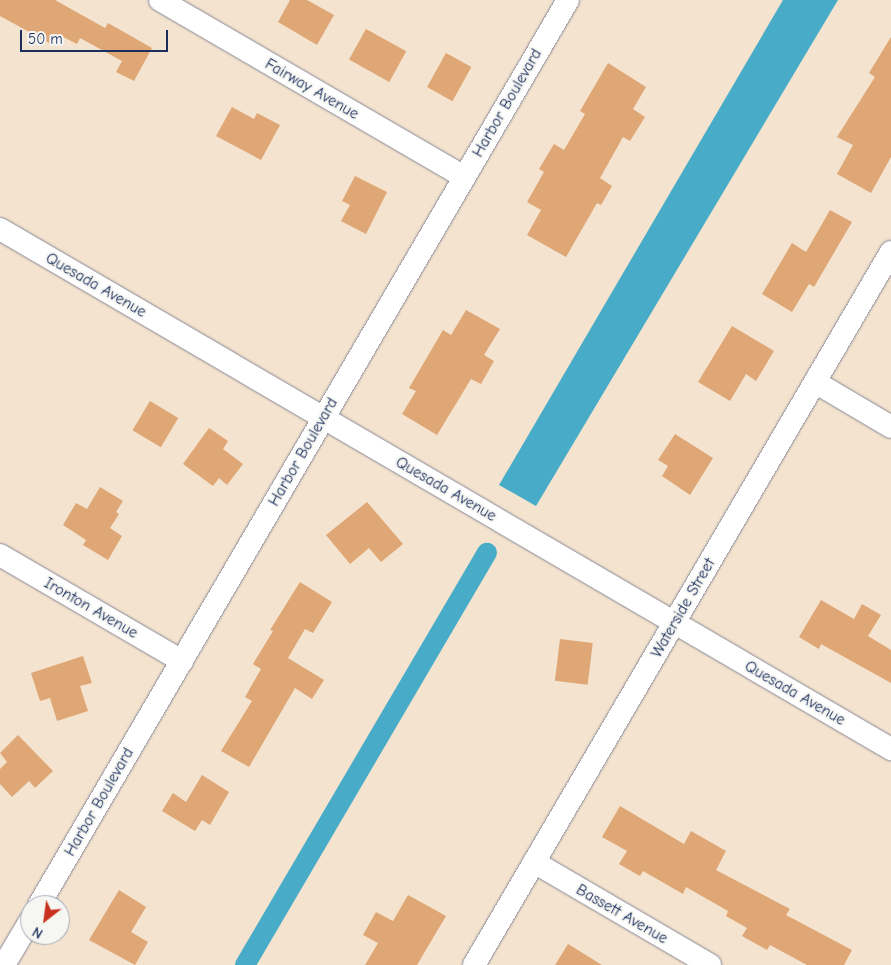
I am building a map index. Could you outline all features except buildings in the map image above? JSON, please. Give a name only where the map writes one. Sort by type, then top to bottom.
[{"type":"street","name":"Fairway Avenue","points":[[160,0],[464,178]]},
{"type":"street","name":"Harbor Boulevard","points":[[45,895],[568,0]]},
{"type":"street","name":"Quesada Avenue","points":[[0,229],[891,749]]},
{"type":"street","name":"Waterside Street","points":[[474,965],[891,252]]},
{"type":"street","points":[[815,382],[891,427]]},
{"type":"street","name":"Ironton Avenue","points":[[0,555],[182,661]]},
{"type":"street","name":"Bassett Avenue","points":[[534,862],[710,965]]},
{"type":"street","points":[[4,965],[20,937]]},
{"type":"water","points":[[783,0],[838,0],[536,506],[499,485]]},
{"type":"waterway","points":[[245,965],[487,553]]}]
